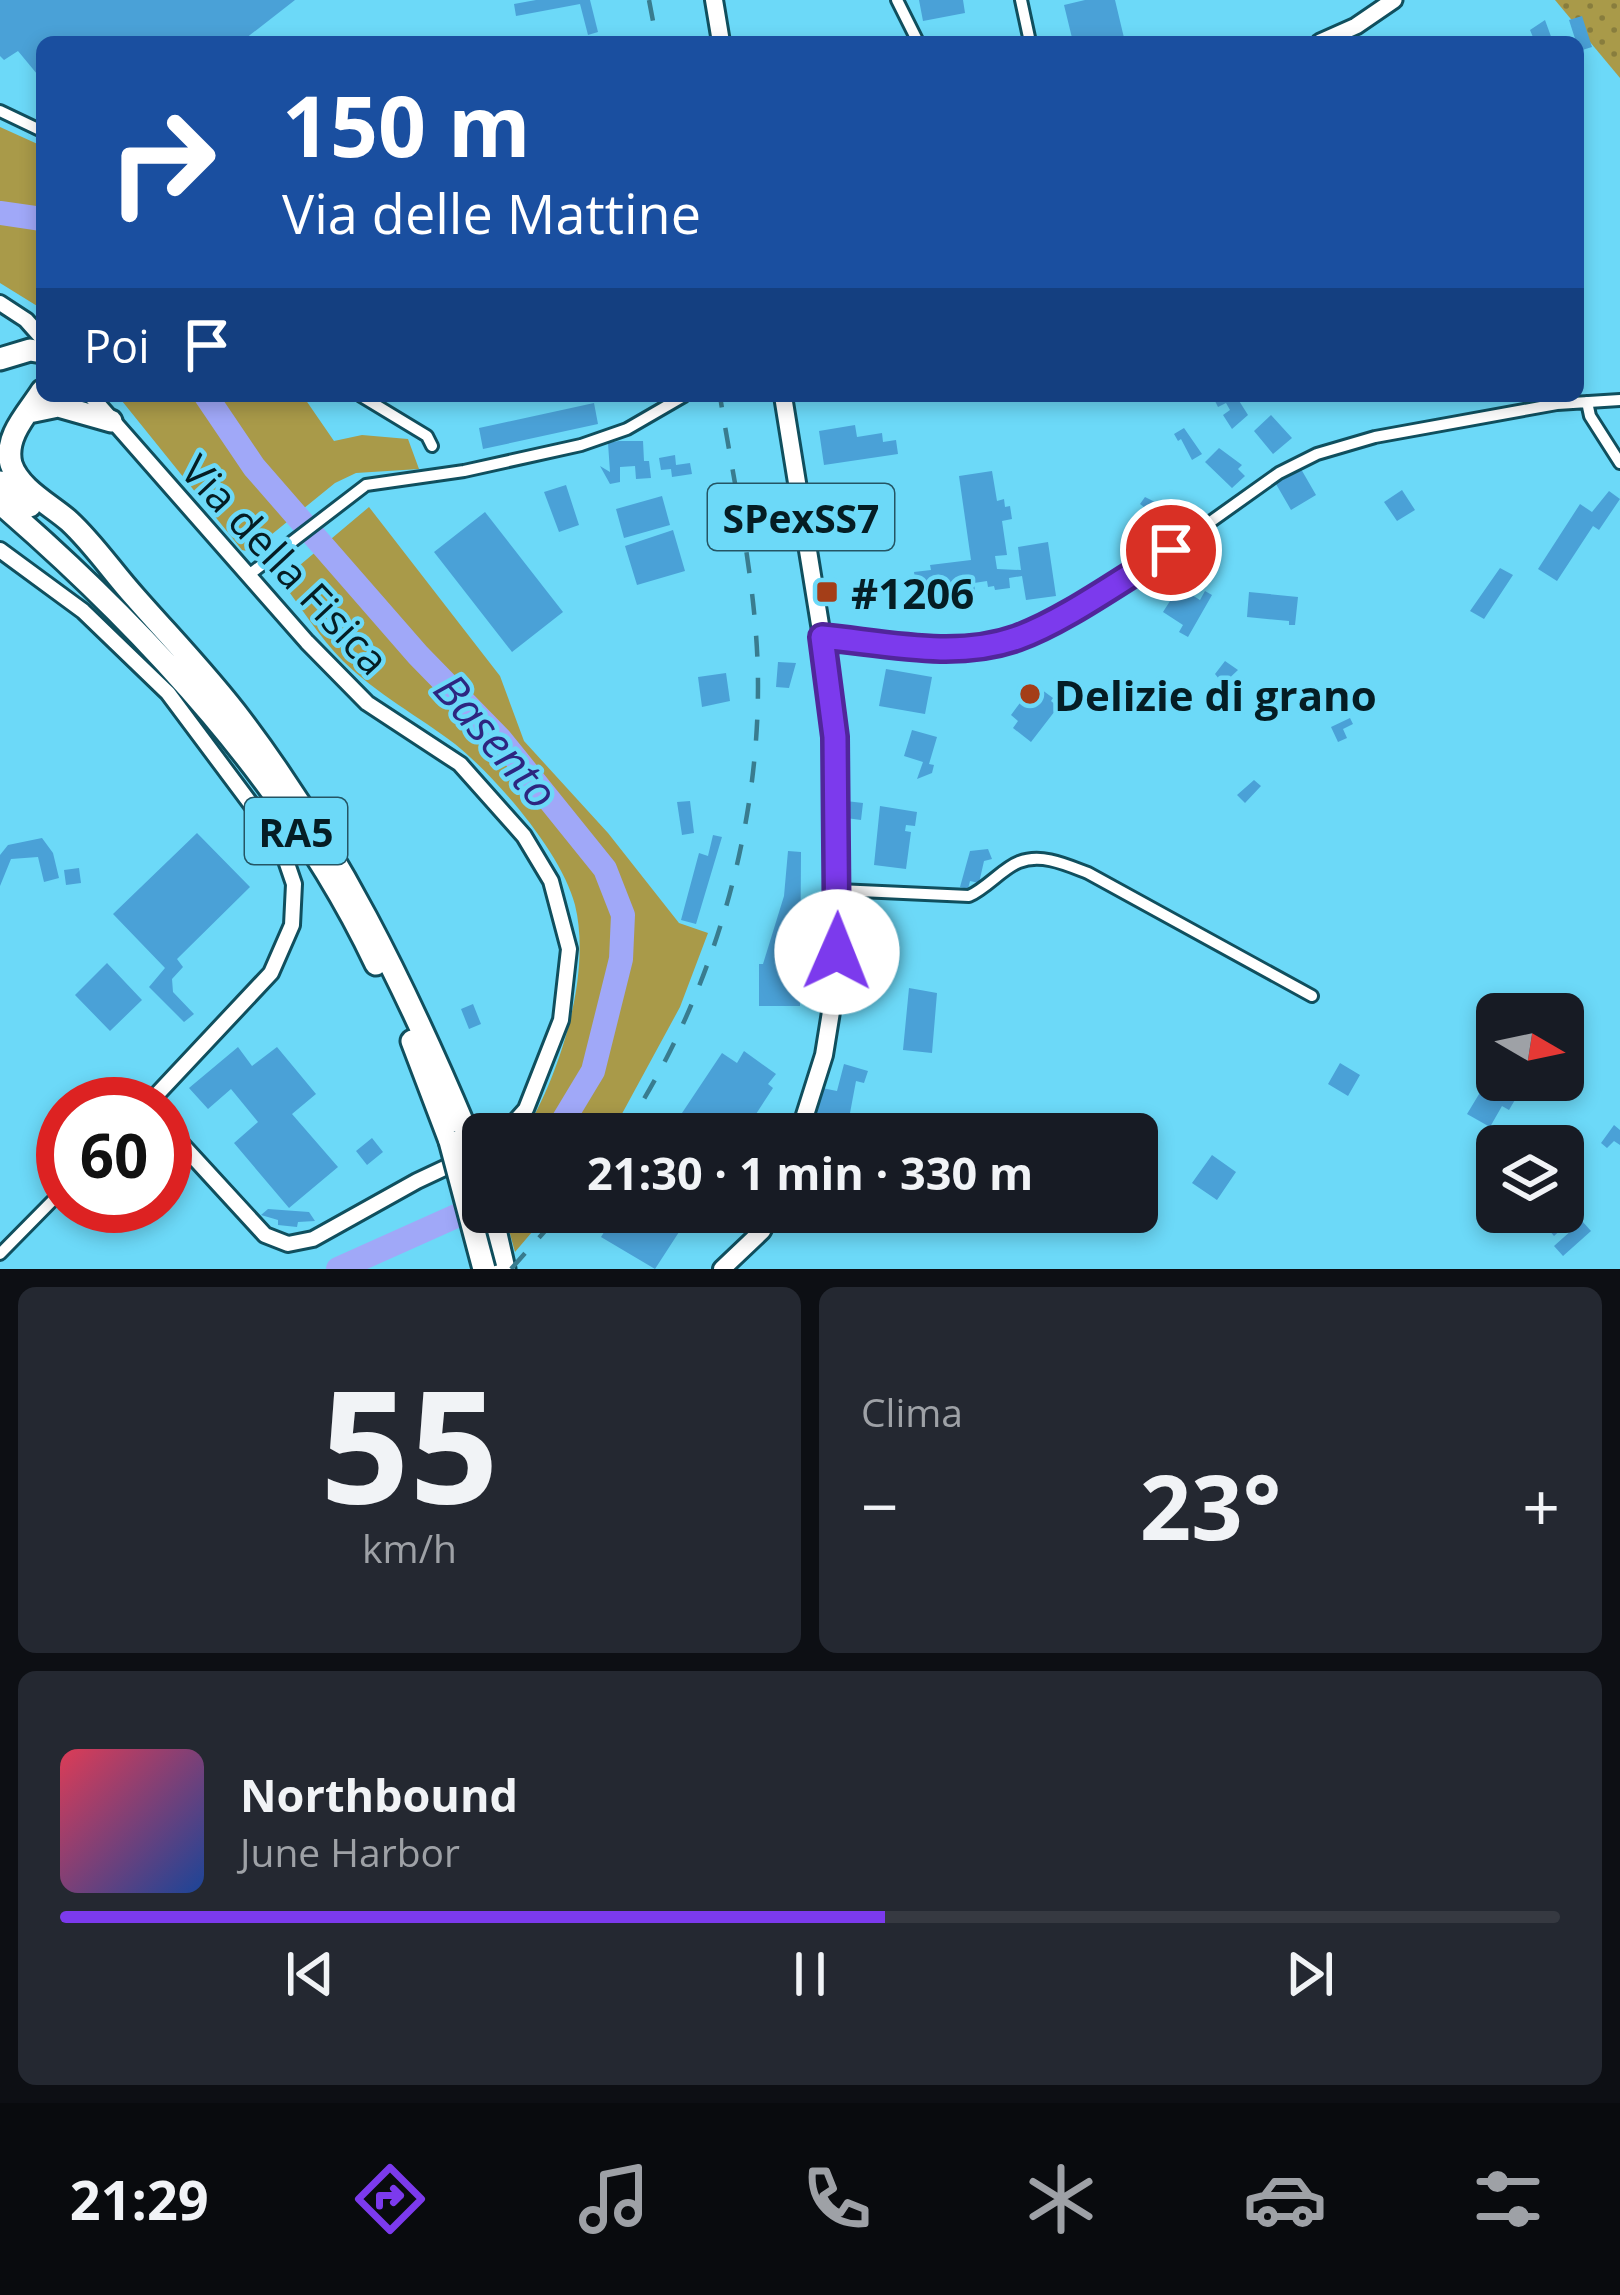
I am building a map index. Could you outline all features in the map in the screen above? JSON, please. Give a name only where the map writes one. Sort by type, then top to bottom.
[{"type":"highway","points":[[0,359],[36,351]]},
{"type":"highway","points":[[36,401],[16,429],[11,465],[22,483],[72,523],[134,597]]},
{"type":"highway","points":[[29,412],[58,406],[111,421]]},
{"type":"highway","name":"RA5","points":[[0,482],[134,597],[241,719],[302,806],[356,893],[428,1040],[499,1265]]},
{"type":"highway","name":"RA5","points":[[0,502],[72,565],[177,676],[249,764],[314,855],[370,952],[462,1143]]},
{"type":"highway","points":[[0,520],[53,561],[72,565]]},
{"type":"highway","name":"RA5","points":[[494,1233],[499,1265]]},
{"type":"main road","points":[[714,0],[720,36]]},
{"type":"main road","points":[[1334,36],[1394,0]]},
{"type":"main road","name":"SPexSS7","points":[[784,402],[835,737],[836,981],[831,1021],[806,1113]]},
{"type":"main road","points":[[722,1269],[760,1233]]},
{"type":"street","points":[[897,0],[915,36]]},
{"type":"street","points":[[1021,0],[1029,36]]},
{"type":"street","points":[[0,110],[36,128]]},
{"type":"street","points":[[0,303],[36,331]]},
{"type":"street","points":[[822,637],[937,648],[1018,638],[1171,550],[1279,473],[1317,454],[1375,437],[1557,404],[1620,400]]},
{"type":"street","name":"Via della Fisica","points":[[96,402],[367,704],[460,764],[524,836],[551,881],[569,949],[561,1020],[522,1113]]},
{"type":"street","points":[[371,402],[427,436],[431,446]]},
{"type":"street","points":[[250,574],[366,484],[464,471],[581,445],[627,429],[674,402]]},
{"type":"street","points":[[1587,402],[1590,416],[1620,463]]},
{"type":"street","points":[[0,550],[83,610],[168,693],[280,843],[294,884],[292,925],[272,973],[174,1077]]},
{"type":"street","points":[[838,890],[969,896],[988,887],[1017,862],[1050,859],[1088,873],[1312,996]]},
{"type":"street","points":[[192,1155],[265,1235],[288,1244],[313,1240],[462,1160]]},
{"type":"street","points":[[0,1254],[36,1217]]},
{"type":"shaded area","points":[[1555,0],[1620,0],[1620,78]]},
{"type":"shaded area","points":[[0,127],[36,143],[36,305],[0,283]]},
{"type":"shaded area","points":[[123,402],[307,402],[334,441],[362,435],[408,439],[419,469],[356,473],[335,483],[250,552],[242,550]]},
{"type":"shaded area","points":[[369,507],[500,676],[524,741],[608,833],[679,923],[708,933],[680,1007],[622,1113],[535,1113],[569,1023],[579,961],[575,905],[557,863],[526,817],[489,776],[455,744],[343,661],[281,581]]},
{"type":"shaded area","points":[[510,1233],[531,1233],[515,1252]]},
{"type":"building","points":[[0,0],[295,0],[249,36],[36,36],[36,73],[18,51],[4,60],[0,56]]},
{"type":"building","points":[[590,0],[598,32],[588,35],[580,4],[516,16],[514,4]]},
{"type":"building","points":[[919,0],[963,0],[965,13],[923,21]]},
{"type":"building","points":[[1115,0],[1124,36],[1072,36],[1064,5]]},
{"type":"building","points":[[1582,16],[1592,47],[1584,49],[1584,36],[1574,36],[1569,20]]},
{"type":"building","points":[[1545,20],[1551,36],[1532,36],[1530,30]]},
{"type":"building","points":[[1216,402],[1240,402],[1248,415],[1232,429],[1223,415],[1230,410],[1226,403],[1218,407]]},
{"type":"building","points":[[594,403],[598,424],[483,449],[479,428]]},
{"type":"building","points":[[1271,415],[1292,438],[1273,454],[1254,431]]},
{"type":"building","points":[[855,425],[857,437],[882,433],[883,442],[896,440],[898,454],[824,465],[819,431]]},
{"type":"building","points":[[1184,428],[1202,454],[1192,460],[1174,434]]},
{"type":"building","points":[[643,441],[651,478],[636,479],[635,466],[620,467],[620,482],[610,484],[600,466],[610,472],[608,443]]},
{"type":"building","points":[[1219,448],[1242,465],[1238,469],[1245,476],[1232,488],[1205,462]]},
{"type":"building","points":[[675,455],[676,465],[690,463],[692,474],[672,477],[671,469],[661,470],[659,458]]},
{"type":"building","points":[[1301,469],[1316,495],[1291,510],[1276,484]]},
{"type":"building","points":[[992,471],[997,501],[1004,499],[1005,507],[1010,506],[1012,519],[1002,521],[1007,555],[995,556],[997,569],[1021,570],[1018,547],[1048,542],[1056,596],[1026,600],[1022,576],[1009,578],[1010,588],[995,590],[987,581],[974,583],[976,599],[919,606],[914,572],[971,560],[959,476]]},
{"type":"building","points":[[566,485],[579,525],[559,532],[544,492]]},
{"type":"building","points":[[1402,490],[1415,510],[1397,521],[1384,502]]},
{"type":"building","points":[[1609,491],[1620,499],[1599,530],[1593,526],[1557,581],[1538,569],[1580,504],[1592,512]]},
{"type":"building","points":[[662,496],[670,525],[624,538],[616,509]]},
{"type":"building","points":[[1145,497],[1161,505],[1164,501],[1182,519],[1160,542],[1155,535],[1165,523],[1140,504]]},
{"type":"building","points":[[485,512],[563,612],[512,652],[434,552]]},
{"type":"building","points":[[673,530],[685,571],[637,585],[625,546]]},
{"type":"building","points":[[1500,568],[1513,575],[1484,619],[1470,611]]},
{"type":"building","points":[[1179,587],[1200,600],[1205,591],[1212,595],[1188,637],[1179,632],[1183,625],[1163,612]]},
{"type":"building","points":[[1249,592],[1298,597],[1295,625],[1247,617]]},
{"type":"building","points":[[1225,661],[1238,670],[1223,684],[1215,674]]},
{"type":"building","points":[[778,662],[796,663],[789,688],[776,687]]},
{"type":"building","points":[[886,669],[932,677],[925,714],[879,706]]},
{"type":"building","points":[[726,673],[730,701],[702,707],[698,677]]},
{"type":"building","points":[[1034,684],[1058,707],[1031,742],[1013,728],[1018,721],[1011,715]]},
{"type":"building","points":[[1350,718],[1353,724],[1343,729],[1347,738],[1338,742],[1331,727]]},
{"type":"building","points":[[912,730],[937,737],[929,764],[934,765],[932,773],[917,779],[923,762],[904,756]]},
{"type":"building","points":[[1254,780],[1261,786],[1245,803],[1237,795]]},
{"type":"building","points":[[690,801],[694,833],[682,835],[677,802]]},
{"type":"building","points":[[846,801],[863,803],[861,820],[846,818]]},
{"type":"building","points":[[880,806],[917,812],[915,826],[906,825],[905,831],[911,832],[906,869],[874,865]]},
{"type":"building","points":[[197,833],[250,887],[177,959],[183,967],[172,979],[173,992],[194,1014],[184,1022],[149,987],[165,968],[113,914]]},
{"type":"building","points":[[713,835],[722,837],[696,924],[681,920],[699,853],[708,856]]},
{"type":"building","points":[[42,838],[53,853],[59,878],[44,882],[38,857],[11,859],[0,886],[0,855],[8,845]]},
{"type":"building","points":[[988,849],[992,859],[984,861],[979,883],[970,881],[968,889],[960,887],[970,851]]},
{"type":"building","points":[[788,851],[801,852],[800,1006],[759,1006],[759,964],[763,964],[784,896]]},
{"type":"building","points":[[79,868],[81,883],[66,885],[64,870]]},
{"type":"building","points":[[107,963],[142,1000],[110,1031],[75,995]]},
{"type":"building","points":[[909,988],[937,993],[932,1053],[903,1050]]},
{"type":"building","points":[[473,1004],[481,1024],[469,1029],[461,1009]]},
{"type":"building","points":[[238,1047],[252,1066],[277,1047],[316,1094],[292,1114],[338,1167],[289,1208],[234,1143],[258,1122],[231,1089],[208,1109],[192,1085]]},
{"type":"building","points":[[744,1051],[776,1074],[757,1113],[682,1113],[722,1053],[737,1063]]},
{"type":"building","points":[[1340,1063],[1360,1075],[1348,1096],[1328,1084]]},
{"type":"building","points":[[844,1064],[868,1071],[864,1083],[856,1081],[850,1113],[816,1113],[822,1088],[837,1091]]},
{"type":"building","points":[[1476,1099],[1514,1101],[1509,1110],[1502,1106],[1491,1125],[1467,1114]]},
{"type":"building","points":[[1614,1125],[1620,1130],[1620,1145],[1614,1141],[1607,1148],[1601,1143]]},
{"type":"building","points":[[372,1138],[383,1152],[367,1165],[356,1151]]},
{"type":"building","points":[[1212,1155],[1236,1172],[1217,1200],[1192,1183]]},
{"type":"building","points":[[268,1209],[309,1212],[315,1221],[298,1222],[297,1227],[278,1225],[278,1220],[261,1215]]},
{"type":"building","points":[[1584,1223],[1591,1231],[1563,1256],[1554,1246],[1569,1233],[1584,1233]]},
{"type":"building","points":[[604,1233],[678,1233],[655,1269],[601,1237]]},
{"type":"waterway","name":"Basento","points":[[0,213],[36,218]]},
{"type":"waterway","name":"Basento","points":[[210,402],[254,467],[418,655],[501,740],[605,869],[623,915],[621,959],[593,1071],[568,1113]]},
{"type":"waterway","name":"Basento","points":[[338,1269],[462,1213]]},
{"type":"railway","points":[[649,0],[656,36]]},
{"type":"railway","points":[[635,1113],[680,1031],[703,976],[738,862],[749,803],[756,744],[757,650],[745,540],[721,402]]},
{"type":"railway","points":[[511,1269],[543,1233]]},
{"type":"place","name":"#1206","points":[[827,592]]},
{"type":"place","name":"Delizie di grano","points":[[1030,694]]},
{"type":"route","points":[[837,952],[835,737],[822,637],[937,648],[1018,638],[1171,550]]}]
